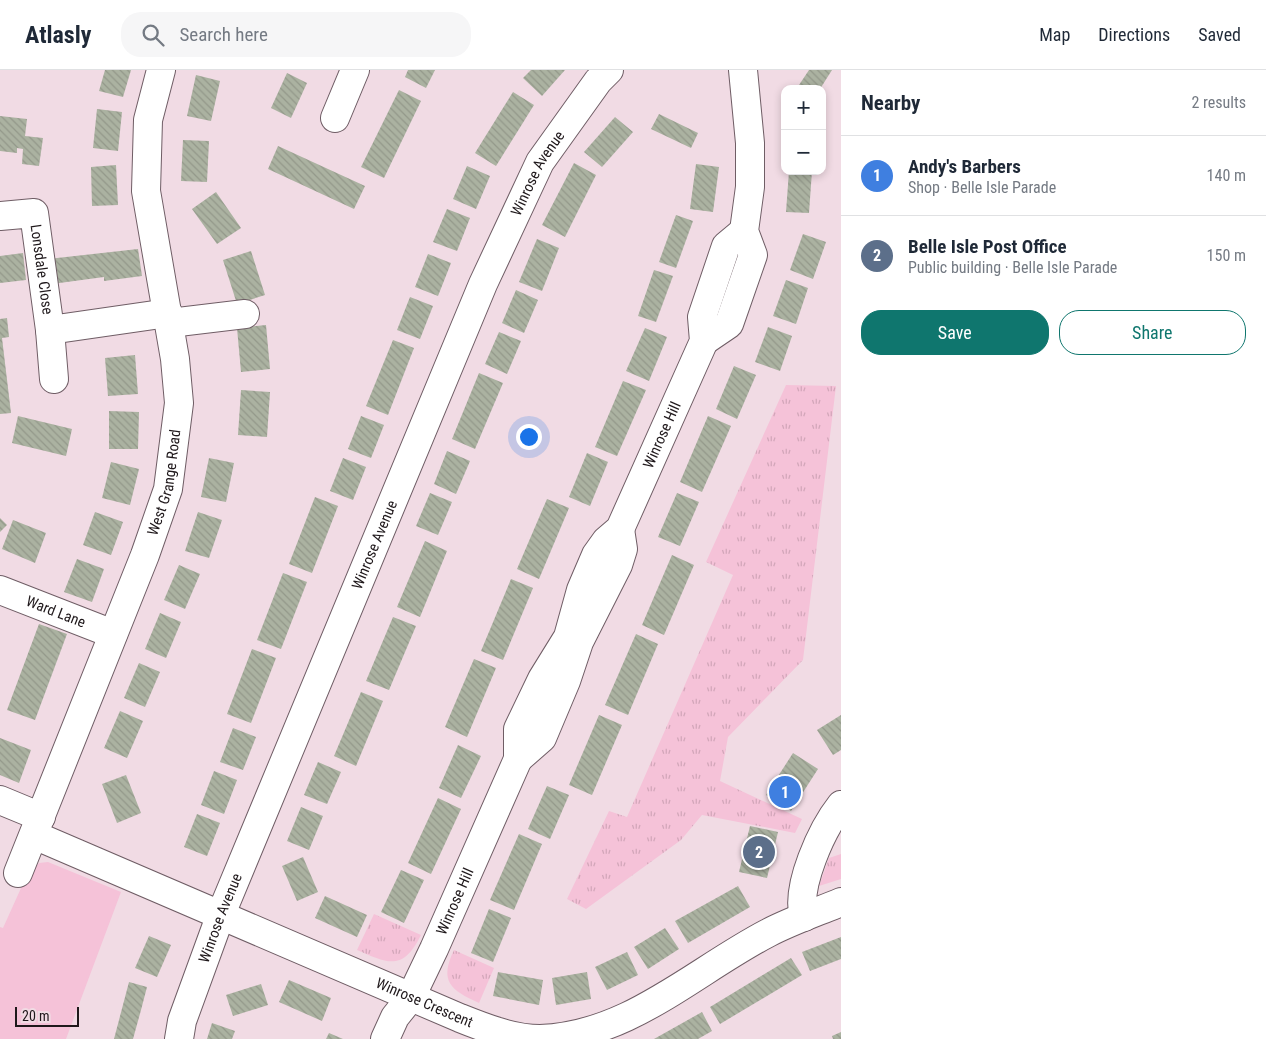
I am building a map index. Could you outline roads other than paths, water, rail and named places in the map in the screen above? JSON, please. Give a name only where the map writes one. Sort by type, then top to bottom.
[{"type":"street","name":"West Grange Road","points":[[18,873],[113,634],[168,489],[178,403],[176,359],[146,191],[148,120],[161,70]]},
{"type":"street","points":[[335,118],[355,70]]},
{"type":"street","name":"Winrose Avenue","points":[[179,1039],[182,1020],[221,914],[483,284],[540,162],[598,81],[609,70]]},
{"type":"street","name":"Winrose Hill","points":[[385,1039],[395,1017],[410,998],[518,759],[518,730],[542,679],[574,640],[581,590],[596,555],[606,541],[620,529],[704,341],[702,317],[726,246],[744,231],[750,187],[750,144],[743,70]]},
{"type":"street","name":"Lonsdale Close","points":[[0,216],[34,214],[50,330],[54,380]]},
{"type":"street","name":"Lonsdale Close","points":[[50,330],[169,318],[244,314]]},
{"type":"street","name":"Ward Lane","points":[[0,590],[113,634]]},
{"type":"street","name":"Winrose Crescent","points":[[0,800],[37,826],[221,914],[410,998],[467,1022],[507,1035],[539,1039],[605,1028],[633,1015],[768,933],[841,902]]},
{"type":"street","points":[[804,917],[801,906],[802,893],[822,836],[841,805]]},
{"type":"place","name":"Andy's Barbers","points":[[785,792]]},
{"type":"place","name":"Belle Isle Post Office","points":[[759,852]]}]
